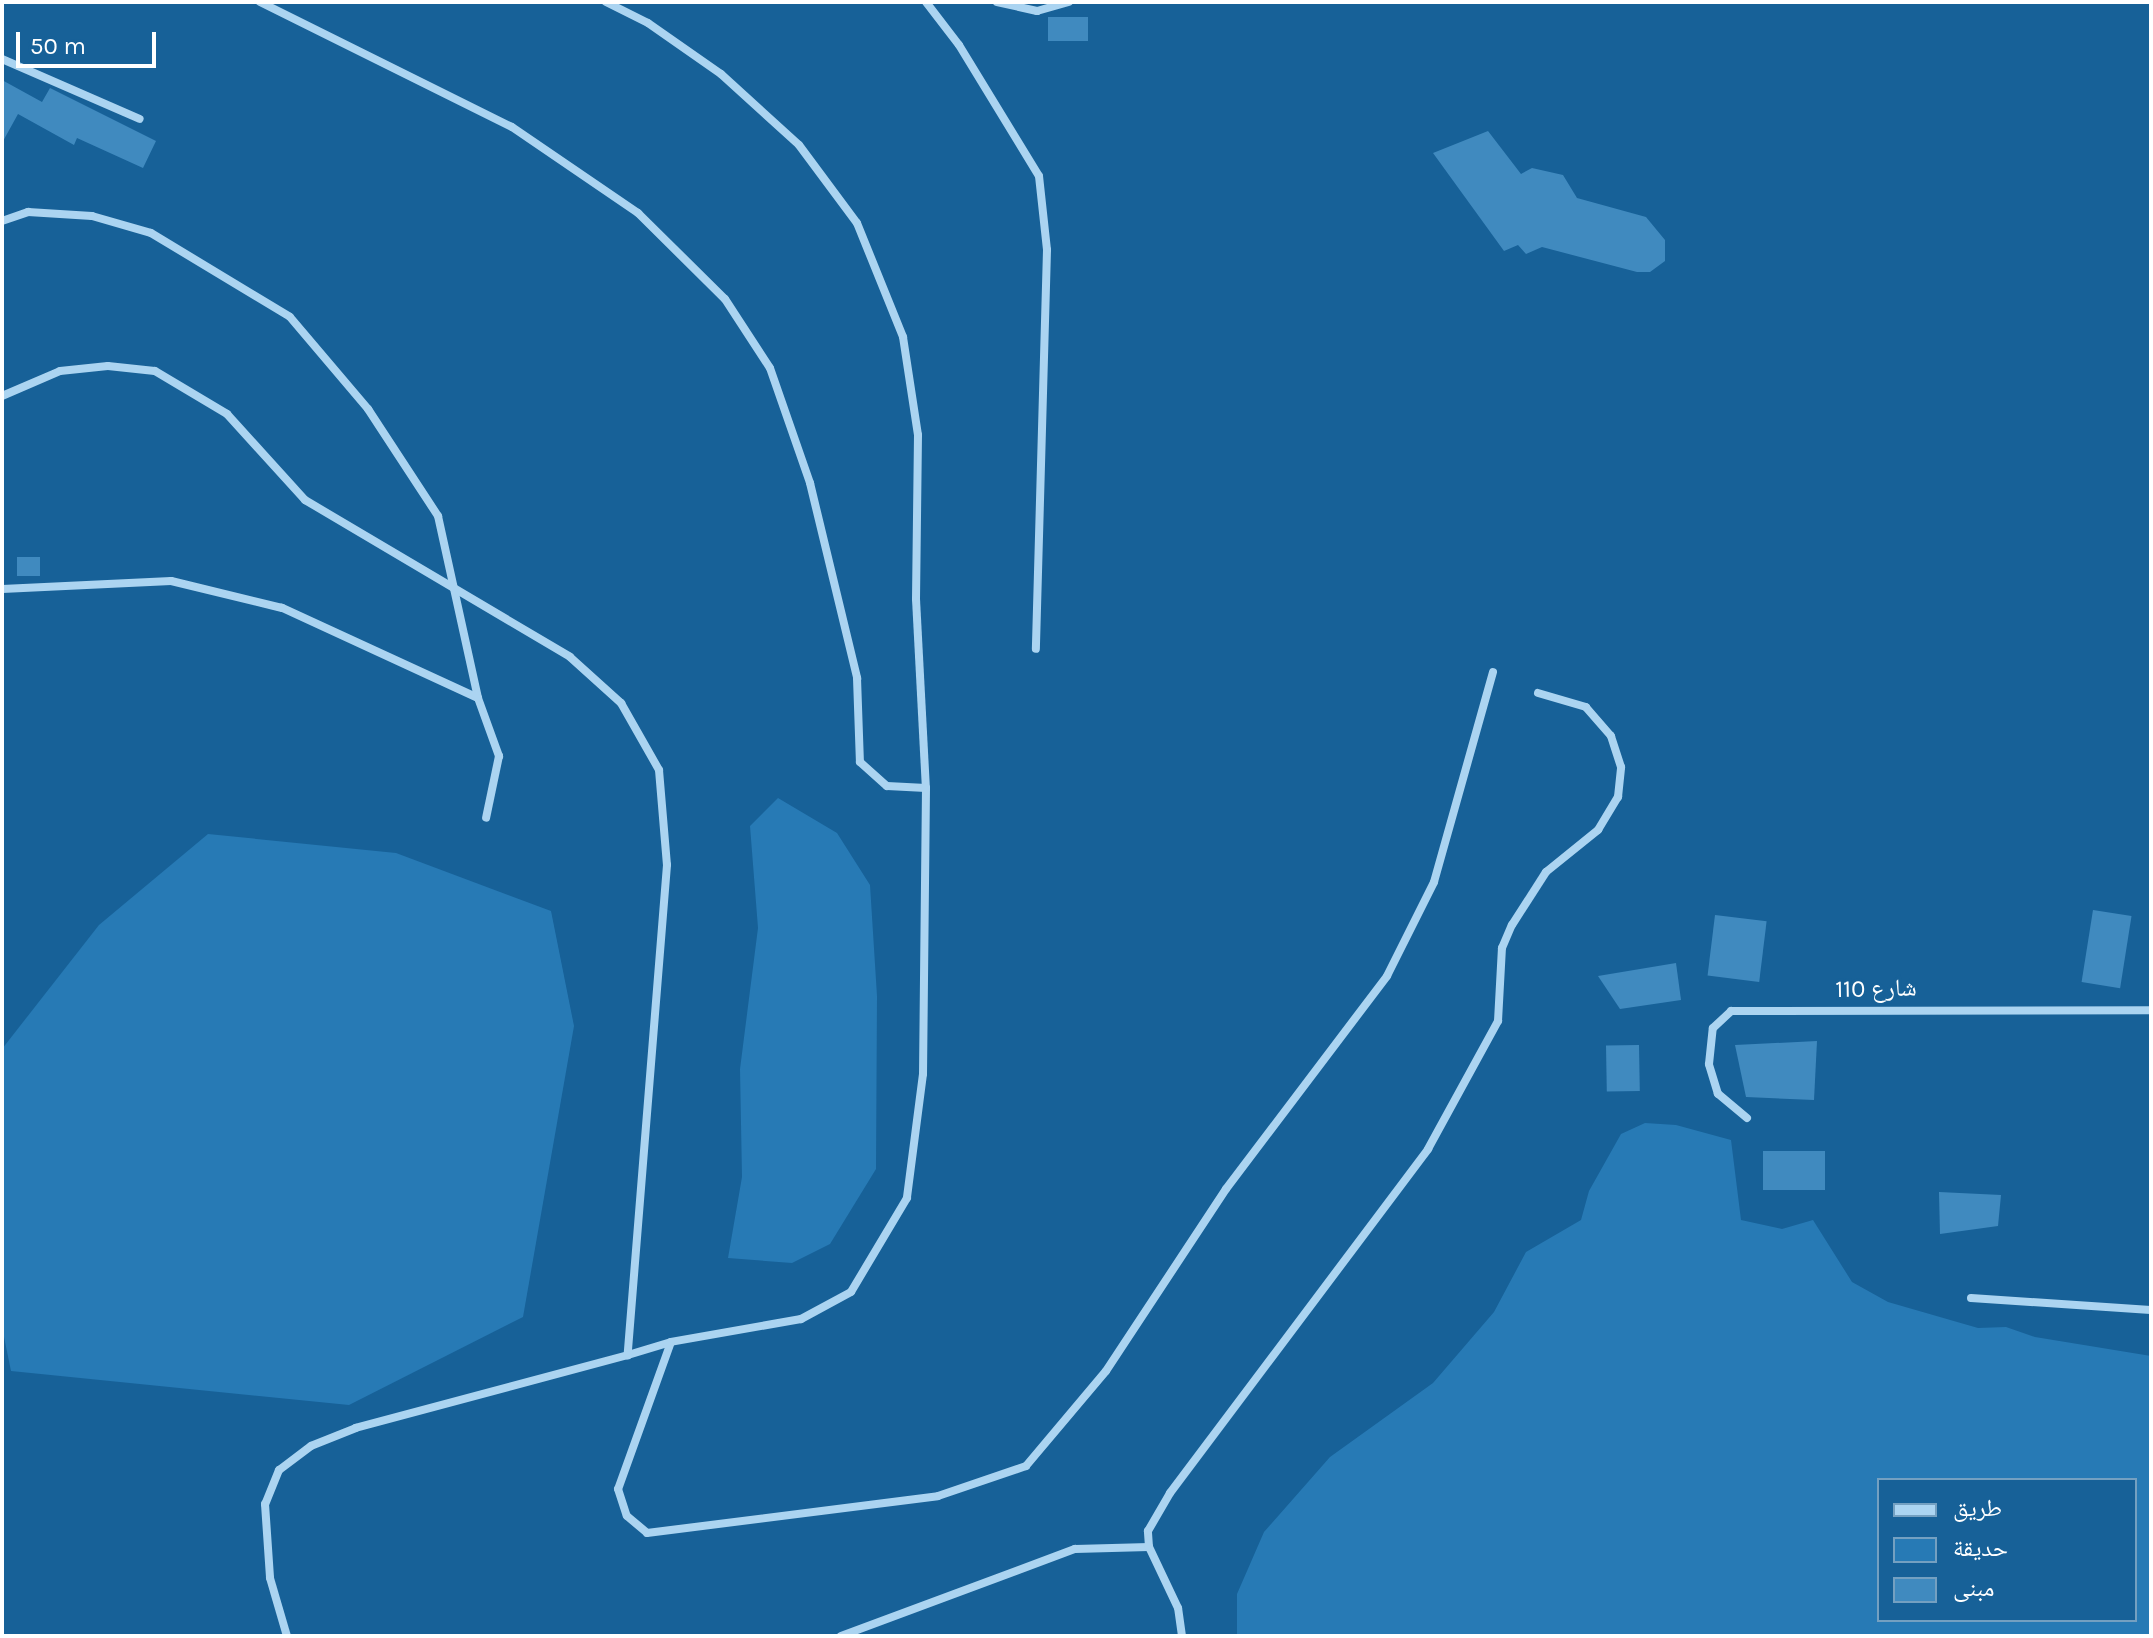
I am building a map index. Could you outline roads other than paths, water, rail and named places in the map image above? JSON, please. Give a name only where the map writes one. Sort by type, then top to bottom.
[{"type":"street","points":[[260,2],[512,127],[638,213],[725,299],[770,368],[810,483],[857,678],[860,762],[887,786],[926,788]]},
{"type":"street","points":[[287,1636],[270,1578],[265,1504],[279,1470],[311,1446],[356,1428],[671,1342],[801,1319],[851,1292],[907,1198],[923,1074],[926,788],[916,599],[918,435],[903,337],[857,223],[799,145],[721,74],[648,23],[606,2]]},
{"type":"street","points":[[926,2],[959,45],[1039,176],[1047,250],[1036,649]]},
{"type":"street","points":[[997,2],[1037,11],[1069,2]]},
{"type":"street","points":[[2,59],[140,119]]},
{"type":"street","points":[[2,221],[28,212],[92,216],[151,233],[290,317],[368,409],[438,516],[478,698],[499,756],[486,818]]},
{"type":"street","points":[[2,396],[60,371],[108,366],[155,371],[227,414],[305,500],[570,657],[621,703],[659,770],[667,865],[628,1355]]},
{"type":"street","points":[[2,589],[171,581],[282,608],[478,698]]},
{"type":"street","points":[[671,1342],[618,1489],[627,1516],[647,1533],[938,1496],[1026,1466],[1106,1371],[1226,1189],[1387,976],[1434,882],[1493,672]]},
{"type":"street","points":[[1182,1636],[1178,1608],[1149,1547],[1148,1531],[1170,1493],[1428,1149],[1498,1021],[1502,948],[1512,925],[1546,872],[1598,830],[1618,797],[1621,767],[1611,736],[1586,707],[1538,693]]},
{"type":"street","name":"شارع 110","points":[[1747,1118],[1718,1094],[1709,1064],[1713,1028],[1731,1011],[2151,1010]]},
{"type":"street","points":[[1971,1298],[2151,1310]]},
{"type":"street","points":[[841,1636],[1075,1549],[1149,1547]]}]
